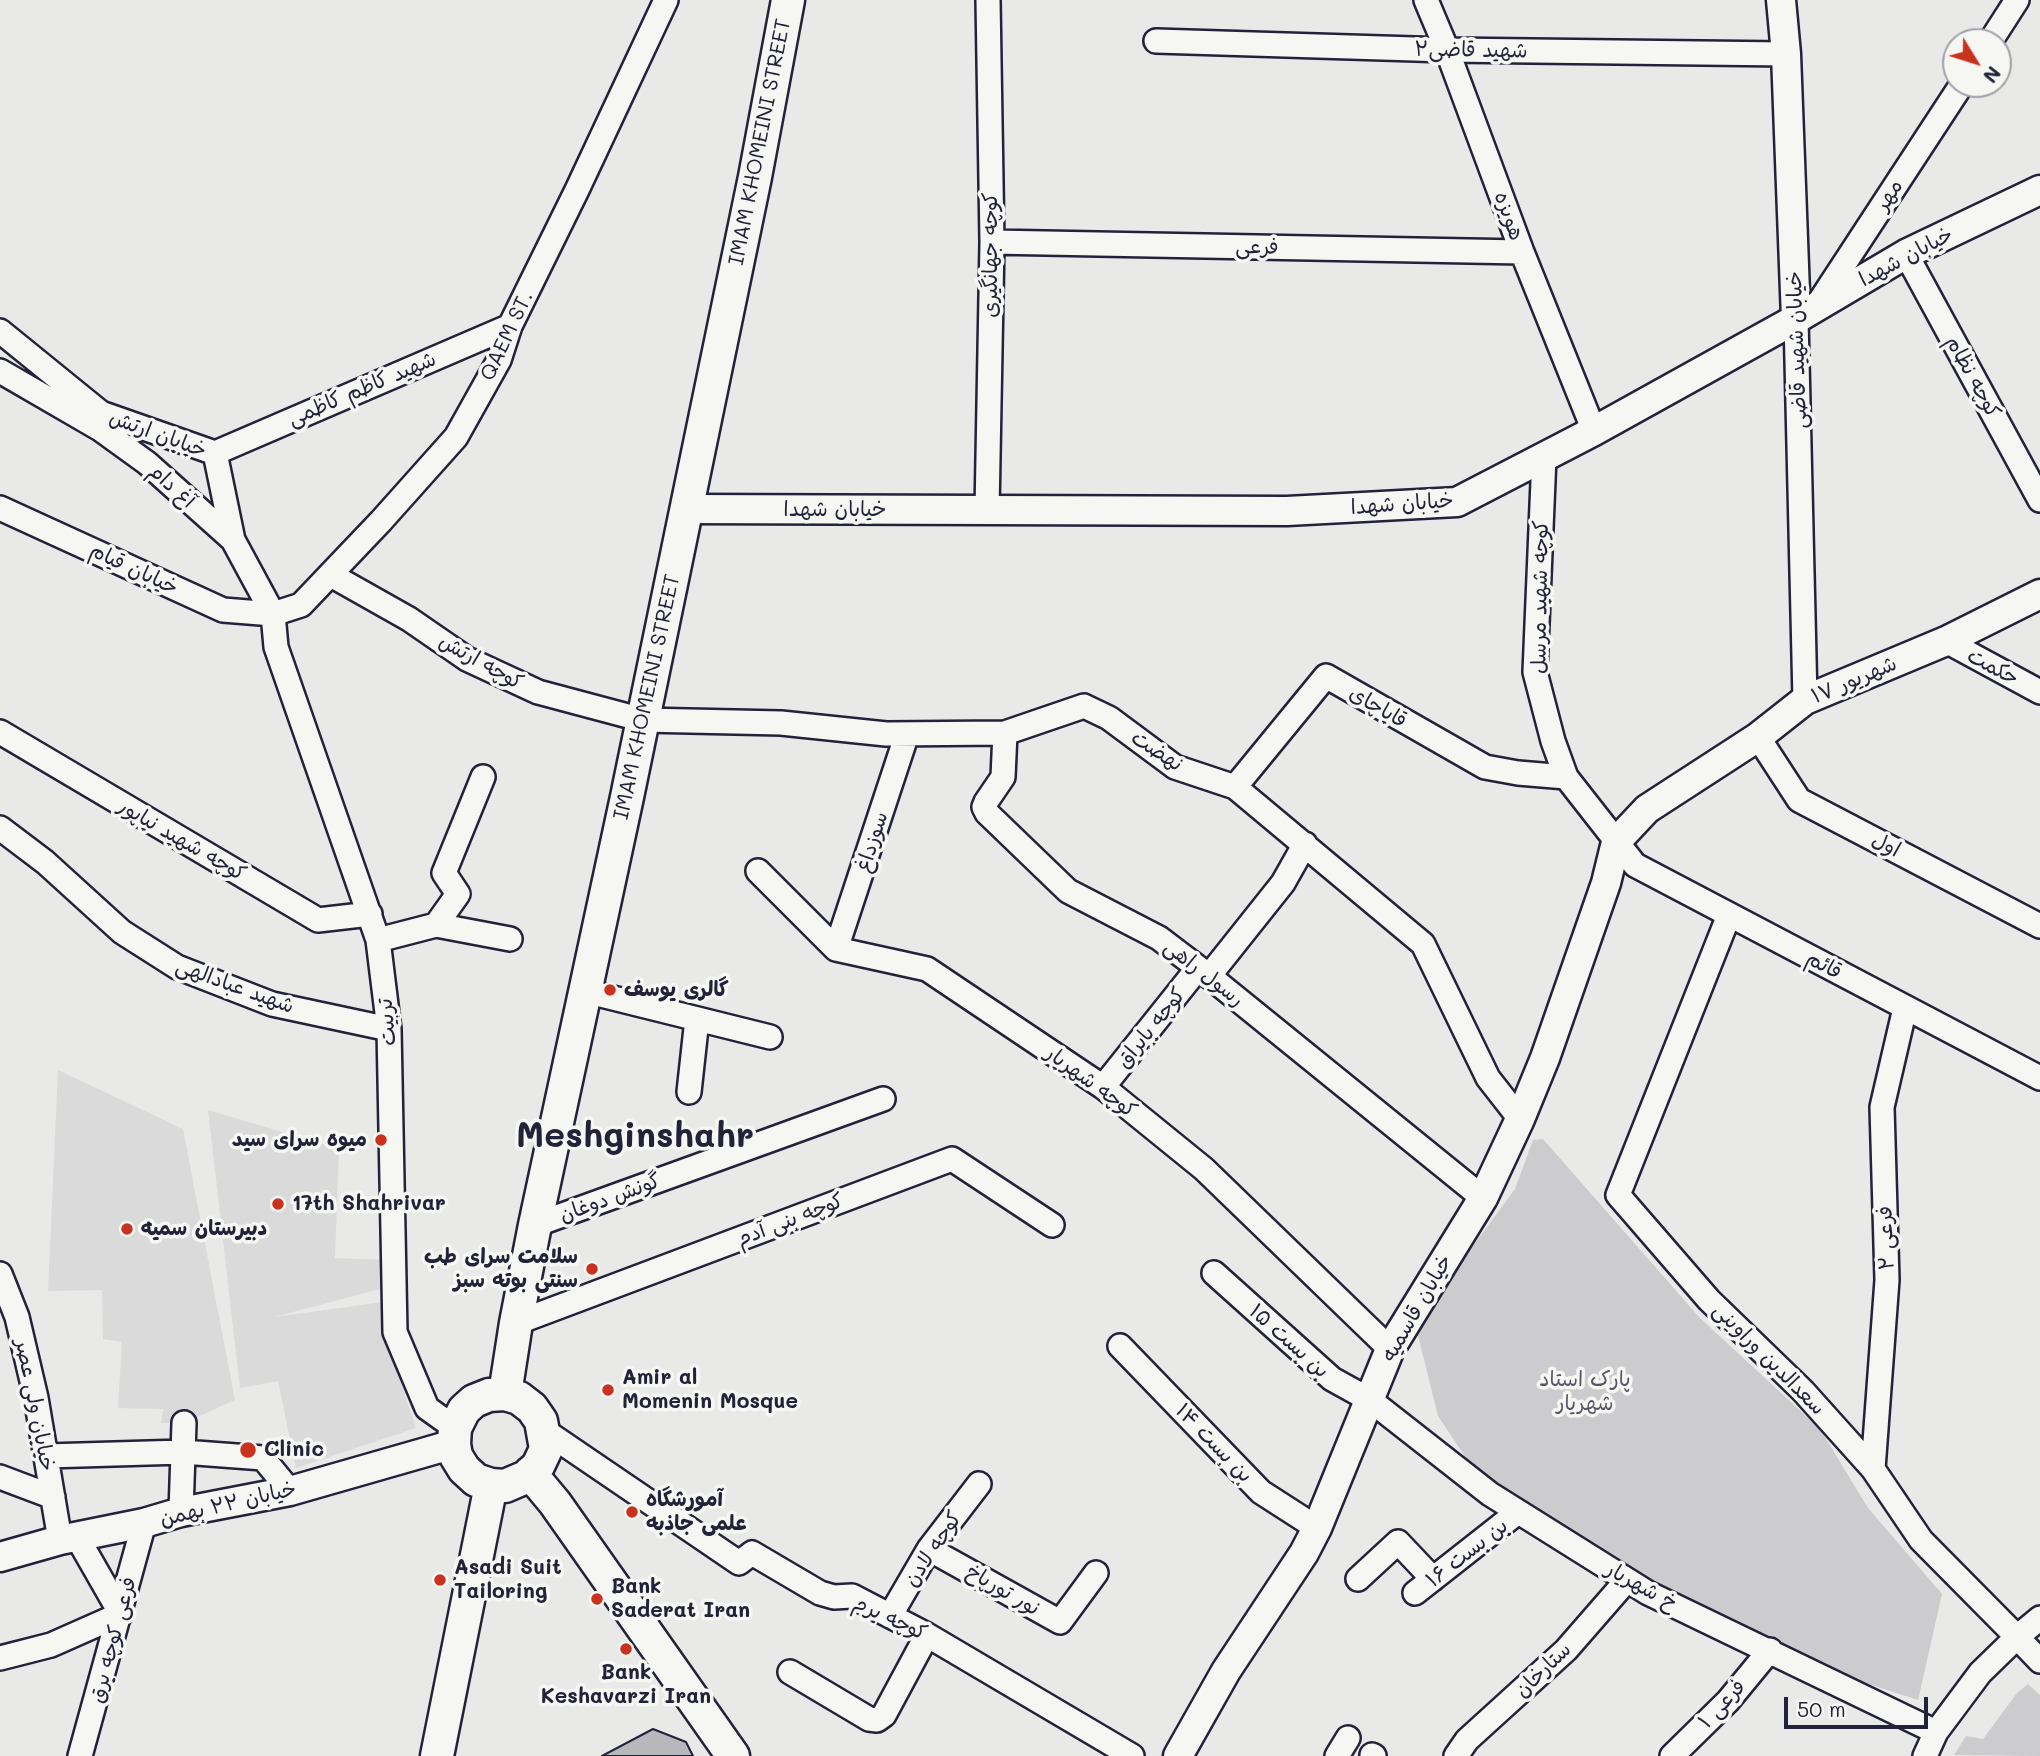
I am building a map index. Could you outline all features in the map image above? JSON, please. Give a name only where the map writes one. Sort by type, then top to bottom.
[{"type":"main road","name":"IMAM KHOMEINI STREET","points":[[505,1394],[534,1225],[643,720],[755,177],[788,0]]},
{"type":"main road","points":[[505,1394],[519,1398],[532,1408],[545,1431],[546,1449],[538,1466],[530,1473],[505,1486],[491,1486],[476,1480],[464,1469],[456,1455],[454,1436],[464,1410],[474,1401],[489,1395],[505,1394]]},
{"type":"main road","points":[[530,1473],[555,1503],[733,1756]]},
{"type":"main road","points":[[437,1756],[491,1486]]},
{"type":"street","name":"QAEM ST.","points":[[272,614],[301,605],[456,437],[499,360],[510,326],[666,0]]},
{"type":"street","name":"کوچه جهانگیری","points":[[987,511],[992,242],[988,0]]},
{"type":"street","name":"هویزه","points":[[1426,0],[1594,431]]},
{"type":"street","name":"خیابان شهید قاضی","points":[[1781,0],[1806,313],[1805,700]]},
{"type":"street","points":[[1999,28],[2017,0]]},
{"type":"street","name":"شهید قاضی۲","points":[[1156,41],[1447,50],[1786,54]]},
{"type":"street","name":"مهر","points":[[1806,313],[1952,98]]},
{"type":"street","name":"خیابان شهدا","points":[[686,509],[1287,511],[1457,502],[1594,431],[1906,254],[2040,190]]},
{"type":"street","name":"فرعی","points":[[992,242],[1522,252]]},
{"type":"street","name":"کوچه نظام","points":[[1906,254],[2040,500]]},
{"type":"street","name":"شهید کاظم کاظمی","points":[[215,453],[510,326]]},
{"type":"street","name":"خیابان ارتش","points":[[0,331],[101,413],[215,453],[233,540],[272,614]]},
{"type":"street","name":"آغ دام","points":[[0,371],[100,429],[147,463],[233,540]]},
{"type":"street","name":"کوچه شهید مرسل","points":[[1544,457],[1535,672],[1553,741],[1566,777],[1616,842]]},
{"type":"street","name":"خیابان قیام","points":[[0,508],[223,610],[272,614]]},
{"type":"street","name":"کوچه ارتش","points":[[331,575],[409,619],[467,659],[538,692],[643,720]]},
{"type":"street","name":"۱۷ شهریور","points":[[1616,842],[1647,809],[1758,737],[1805,700],[1946,641],[2040,594]]},
{"type":"street","name":"تربیت","points":[[272,614],[276,648],[378,940],[389,1029],[395,1332],[427,1408],[454,1436]]},
{"type":"street","name":"حکمت","points":[[1946,641],[2040,692]]},
{"type":"street","name":"قایاچای","points":[[1235,787],[1326,676],[1485,767],[1518,774],[1566,777]]},
{"type":"street","name":"نهضت","points":[[643,720],[781,723],[886,734],[1005,733],[1084,706],[1109,718],[1175,767],[1235,787],[1423,944],[1488,1078],[1520,1119]]},
{"type":"street","name":"کوچه شهید نیاپور","points":[[0,732],[318,920],[370,914]]},
{"type":"street","name":"رسول راهی","points":[[1005,733],[1003,777],[986,802],[987,813],[1068,891],[1159,938],[1483,1198]]},
{"type":"street","name":"سوزداغ","points":[[836,949],[908,734]]},
{"type":"street","name":"اول","points":[[1758,737],[1799,800],[2040,926]]},
{"type":"street","points":[[436,925],[458,894],[443,873],[483,777]]},
{"type":"street","name":"شهید عبادالهی","points":[[0,828],[45,862],[122,933],[177,967],[272,1004],[389,1029]]},
{"type":"street","name":"قائم","points":[[1616,842],[1635,865],[2040,1078]]},
{"type":"street","name":"خیابان قاسمیه","points":[[1178,1756],[1226,1671],[1304,1553],[1317,1528],[1390,1349],[1483,1198],[1545,1058],[1606,883],[1616,842]]},
{"type":"street","name":"کوچه بایراق","points":[[1103,1087],[1283,883],[1305,844]]},
{"type":"street","points":[[758,871],[836,949]]},
{"type":"street","name":"سعدالدین وراوینی","points":[[1729,915],[1618,1195],[1709,1300],[1803,1391],[1873,1469],[1921,1540],[2040,1661]]},
{"type":"street","points":[[378,940],[436,925],[510,939]]},
{"type":"street","name":"کوچه شهریار","points":[[836,949],[927,969],[1103,1087],[1204,1169],[1390,1349]]},
{"type":"street","points":[[585,991],[769,1037]]},
{"type":"street","name":"فرعی ۲","points":[[1873,1469],[1887,1280],[1882,1107],[1905,1008]]},
{"type":"street","points":[[689,1092],[696,1018]]},
{"type":"street","name":"گونش دوغان","points":[[534,1225],[883,1099]]},
{"type":"street","name":"کوچه بنی آدم","points":[[516,1323],[952,1159],[1052,1225]]},
{"type":"street","name":"بن بست ۱۵","points":[[1214,1273],[1332,1380],[1370,1399]]},
{"type":"street","name":"خیابان ولی عصر","points":[[0,1274],[17,1317],[36,1398],[53,1497],[69,1539],[121,1614]]},
{"type":"street","name":"بن بست ۱۴","points":[[1120,1346],[1261,1492],[1317,1528]]},
{"type":"street","name":"خ شهریار","points":[[1370,1399],[1490,1494],[1648,1593],[1936,1732]]},
{"type":"street","points":[[181,1512],[184,1423]]},
{"type":"street","name":"کوچه برم","points":[[545,1431],[738,1563],[752,1553],[820,1593],[834,1597],[852,1596],[927,1634],[1132,1756]]},
{"type":"street","name":"خیابان ۲۲ بهمن","points":[[0,1557],[181,1512],[290,1491],[454,1436]]},
{"type":"street","points":[[46,1456],[183,1452],[263,1458],[290,1491]]},
{"type":"street","points":[[0,1477],[53,1497]]},
{"type":"street","name":"کوچه لادن","points":[[890,1616],[929,1549],[979,1484]]},
{"type":"street","name":"بن بست ۱۶","points":[[1415,1593],[1518,1512]]},
{"type":"street","name":"فرعی کوچه برق","points":[[80,1756],[144,1523]]},
{"type":"street","points":[[1358,1579],[1398,1542],[1433,1579]]},
{"type":"street","name":"نور تورپاخ","points":[[929,1549],[1060,1622],[1096,1573]]},
{"type":"street","name":"ستارخان","points":[[1456,1756],[1467,1740],[1566,1650],[1627,1580]]},
{"type":"street","points":[[0,1658],[51,1645],[121,1614]]},
{"type":"street","points":[[1924,1756],[1936,1732],[1980,1672],[2040,1618]]},
{"type":"street","points":[[790,1672],[869,1719],[877,1720],[884,1715],[927,1634]]},
{"type":"street","name":"فرعی ۱","points":[[1672,1756],[1728,1701],[1770,1650]]},
{"type":"shaded area","name":"دبیرستان سمیه","points":[[58,1070],[183,1129],[235,1400],[184,1423],[161,1423],[163,1409],[118,1408],[122,1342],[103,1339],[102,1290],[48,1291]]},
{"type":"shaded area","name":"17th Shahrivar","points":[[208,1110],[339,1149],[335,1258],[387,1260],[388,1287],[274,1317],[383,1302],[385,1336],[416,1428],[296,1468],[278,1381],[240,1388]]},
{"type":"green space","name":"پارک استاد شهریار","points":[[1543,1139],[1700,1318],[1820,1429],[1868,1508],[1942,1594],[1918,1700],[1788,1658],[1490,1494],[1438,1416],[1418,1335],[1439,1292],[1515,1189],[1533,1140]]},
{"type":"green space","points":[[2028,1684],[2040,1695],[2040,1756],[1954,1755],[1966,1736],[1983,1739],[2017,1693]]},
{"type":"building","points":[[653,1729],[686,1742],[693,1756],[602,1756]]},
{"type":"place","name":"گالری یوسف","points":[[610,990]]},
{"type":"place","name":"میوه سرای سید","points":[[381,1140]]},
{"type":"place","name":"17th Shahrivar","points":[[278,1204]]},
{"type":"place","name":"دبیرستان سمیه","points":[[127,1229]]},
{"type":"place","name":"سلامت سرای طب سنتی بوته سبز","points":[[592,1269]]},
{"type":"place","name":"Amir al Momenin Mosque","points":[[608,1390]]},
{"type":"place","name":"Clinic","points":[[248,1450]]},
{"type":"place","name":"آمورشگاه علمی جاذبه","points":[[632,1512]]},
{"type":"place","name":"Asadi Suit Tailoring","points":[[440,1580]]},
{"type":"place","name":"Bank Saderat Iran","points":[[597,1599]]},
{"type":"place","name":"Bank Keshavarzi Iran","points":[[626,1649]]},
{"type":"district","name":"Meshginshahr","points":[[635,1136]]}]
